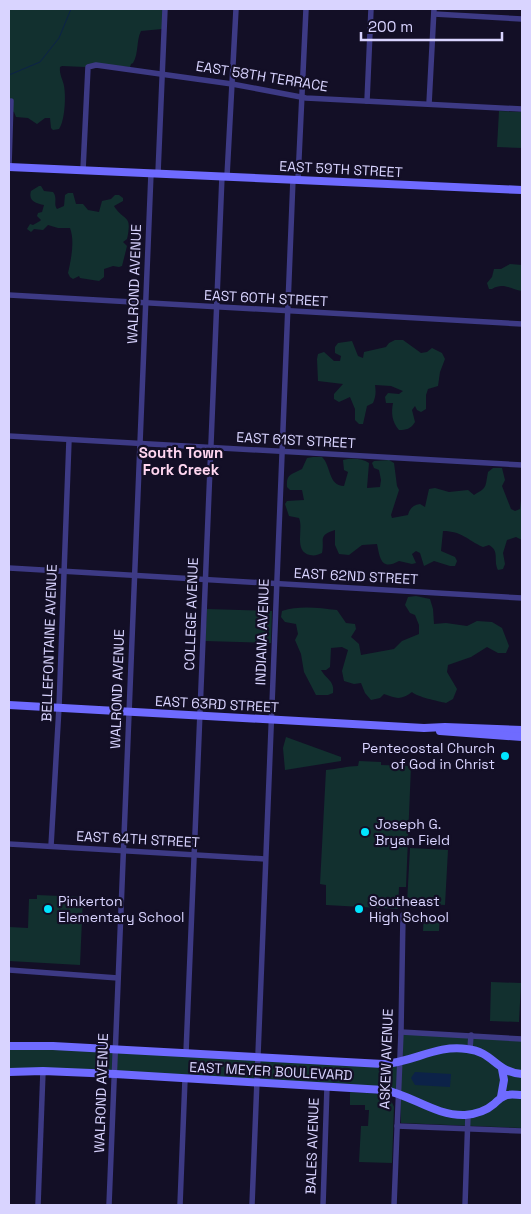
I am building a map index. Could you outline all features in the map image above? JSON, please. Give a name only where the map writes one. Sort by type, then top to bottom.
[{"type":"main road","name":"EAST 59TH STREET","points":[[9,166],[522,190]]},
{"type":"main road","name":"EAST 63RD STREET","points":[[9,704],[424,728],[445,726],[522,730]]},
{"type":"main road","name":"EAST 63RD STREET","points":[[424,728],[522,737]]},
{"type":"main road","name":"EAST MEYER BOULEVARD","points":[[9,1046],[115,1049],[383,1064],[399,1062],[438,1050],[460,1048],[470,1049],[487,1055],[502,1069],[511,1073],[522,1074]]},
{"type":"main road","points":[[500,1098],[504,1087],[502,1069]]},
{"type":"main road","name":"EAST MEYER BOULEVARD","points":[[9,1072],[44,1071],[114,1074],[384,1090],[446,1113],[468,1114],[487,1109],[500,1098],[508,1095],[522,1095]]},
{"type":"street","name":"WALROND AVENUE","points":[[109,1205],[145,303],[165,9]]},
{"type":"street","name":"COLLEGE AVENUE","points":[[186,1053],[216,308],[236,9]]},
{"type":"street","name":"INDIANA AVENUE","points":[[252,1205],[288,312],[306,9]]},
{"type":"street","points":[[367,101],[371,9]]},
{"type":"street","points":[[429,104],[434,12],[522,19]]},
{"type":"street","name":"EAST 58TH TERRACE","points":[[83,170],[88,67],[96,65],[232,84],[302,98],[522,109]]},
{"type":"street","points":[[9,166],[11,101]]},
{"type":"street","name":"EAST 60TH STREET","points":[[9,295],[522,324]]},
{"type":"street","name":"EAST 61ST STREET","points":[[9,436],[522,465]]},
{"type":"street","name":"BELLEFONTAINE AVENUE","points":[[51,846],[59,708],[69,440]]},
{"type":"street","name":"EAST 62ND STREET","points":[[9,568],[522,598]]},
{"type":"street","name":"EAST 64TH STREET","points":[[9,844],[265,859]]},
{"type":"street","name":"ASKEW AVENUE","points":[[394,1205],[401,1032],[402,915]]},
{"type":"street","points":[[9,970],[118,978]]},
{"type":"street","points":[[401,1032],[522,1038]]},
{"type":"street","points":[[470,1049],[471,1035]]},
{"type":"street","points":[[38,1205],[44,1071]]},
{"type":"street","points":[[180,1205],[185,1079]]},
{"type":"street","name":"BALES AVENUE","points":[[322,1205],[327,1087]]},
{"type":"street","points":[[465,1205],[468,1114]]},
{"type":"street","points":[[397,1126],[522,1131]]},
{"type":"green space","points":[[9,9],[163,9],[162,29],[141,31],[136,55],[130,67],[90,64],[85,67],[60,67],[65,90],[63,120],[59,129],[53,130],[50,118],[45,118],[37,124],[28,118],[16,117],[14,112],[9,110]]},
{"type":"green space","points":[[499,111],[522,112],[522,148],[497,147]]},
{"type":"green space","points":[[39,186],[44,191],[53,192],[57,209],[64,206],[65,195],[68,193],[73,193],[76,204],[83,204],[88,210],[99,212],[102,201],[111,199],[115,195],[123,198],[123,201],[114,206],[126,219],[129,226],[127,239],[123,242],[127,246],[122,266],[104,269],[104,277],[99,281],[80,278],[79,276],[73,279],[70,277],[68,273],[72,245],[70,228],[58,228],[48,225],[43,230],[34,229],[31,232],[27,229],[30,224],[33,225],[41,220],[37,216],[38,213],[42,212],[44,205],[33,201],[30,194],[31,191]]},
{"type":"green space","points":[[510,264],[522,265],[522,291],[503,286],[489,289],[487,283],[492,277],[494,269],[501,269]]},
{"type":"green space","points":[[395,340],[403,340],[421,353],[427,352],[432,348],[442,353],[445,359],[440,372],[438,386],[428,389],[426,409],[421,412],[415,406],[412,410],[415,422],[412,426],[408,429],[399,430],[393,417],[393,403],[386,403],[385,397],[388,393],[399,394],[403,391],[391,386],[375,385],[376,394],[373,403],[367,406],[363,424],[359,424],[355,420],[355,409],[350,397],[339,402],[334,399],[334,394],[343,384],[318,381],[318,354],[324,352],[334,361],[340,361],[341,356],[335,353],[335,347],[338,343],[352,341],[358,356],[363,358],[364,352],[386,347]]},
{"type":"green space","points":[[322,457],[335,483],[344,486],[348,472],[344,470],[343,460],[356,459],[366,461],[369,463],[367,488],[380,487],[379,470],[374,468],[372,463],[374,461],[389,460],[394,463],[399,490],[391,515],[392,518],[408,515],[415,505],[420,504],[425,507],[429,489],[435,488],[449,492],[468,490],[474,495],[485,486],[488,472],[493,468],[502,468],[505,480],[502,486],[511,509],[515,511],[520,509],[522,491],[522,540],[516,537],[507,540],[503,553],[505,564],[503,569],[498,570],[492,547],[489,545],[483,547],[460,534],[450,531],[443,531],[441,551],[455,557],[457,561],[455,566],[434,561],[424,566],[420,553],[416,551],[412,554],[416,563],[399,561],[388,565],[382,561],[377,544],[362,545],[349,555],[339,554],[335,545],[335,530],[324,536],[322,553],[310,555],[305,553],[300,544],[299,518],[289,516],[285,504],[287,501],[304,500],[302,490],[290,490],[287,487],[287,480],[290,475],[302,469],[307,458]]},
{"type":"green space","points":[[416,596],[430,599],[434,624],[446,623],[467,626],[477,621],[492,622],[502,628],[509,646],[506,653],[498,653],[487,647],[471,657],[448,665],[447,672],[457,689],[453,699],[446,703],[412,692],[396,698],[384,694],[380,698],[371,700],[365,693],[361,683],[354,684],[344,681],[342,671],[348,650],[342,647],[331,648],[330,667],[326,670],[321,670],[333,686],[333,693],[316,695],[304,672],[301,654],[295,640],[298,634],[296,624],[285,622],[281,617],[282,611],[303,608],[337,610],[346,623],[355,624],[356,629],[351,637],[359,644],[361,655],[394,649],[402,641],[419,634],[419,625],[415,615],[410,613],[405,605],[408,597]]},
{"type":"green space","points":[[207,609],[272,611],[271,643],[205,641]]},
{"type":"green space","points":[[286,737],[341,757],[341,761],[285,770],[283,748]]},
{"type":"green space","name":"Joseph G. Bryan Field","points":[[359,761],[381,762],[381,765],[411,766],[406,887],[399,887],[398,909],[326,905],[326,885],[320,884],[326,770],[358,766]]},
{"type":"green space","points":[[410,848],[448,850],[445,905],[407,903]]},
{"type":"green space","points":[[37,895],[83,897],[80,965],[9,961],[9,927],[28,928],[29,899],[37,899]]},
{"type":"green space","points":[[424,914],[440,914],[439,931],[423,931]]},
{"type":"green space","points":[[491,982],[521,983],[519,1022],[490,1021]]},
{"type":"green space","points":[[403,1034],[522,1041],[522,1128],[401,1123],[400,1100],[391,1089],[9,1069],[9,1048],[52,1048],[403,1063]]},
{"type":"green space","points":[[350,1092],[385,1094],[390,1098],[394,1107],[392,1163],[359,1162],[361,1126],[368,1126],[369,1110],[365,1110],[365,1105],[350,1105]]},
{"type":"water","points":[[415,1072],[451,1074],[450,1087],[415,1085],[411,1078]]},
{"type":"waterway","points":[[9,75],[40,62],[59,38],[71,9]]},
{"type":"place","name":"Pentecostal Church of God in Christ","points":[[505,756]]},
{"type":"place","name":"Joseph G. Bryan Field","points":[[365,832]]},
{"type":"place","name":"Pinkerton Elementary School","points":[[48,909]]},
{"type":"place","name":"Southeast High School","points":[[359,909]]},
{"type":"district","name":"South Town Fork Creek","points":[[181,462]]}]
